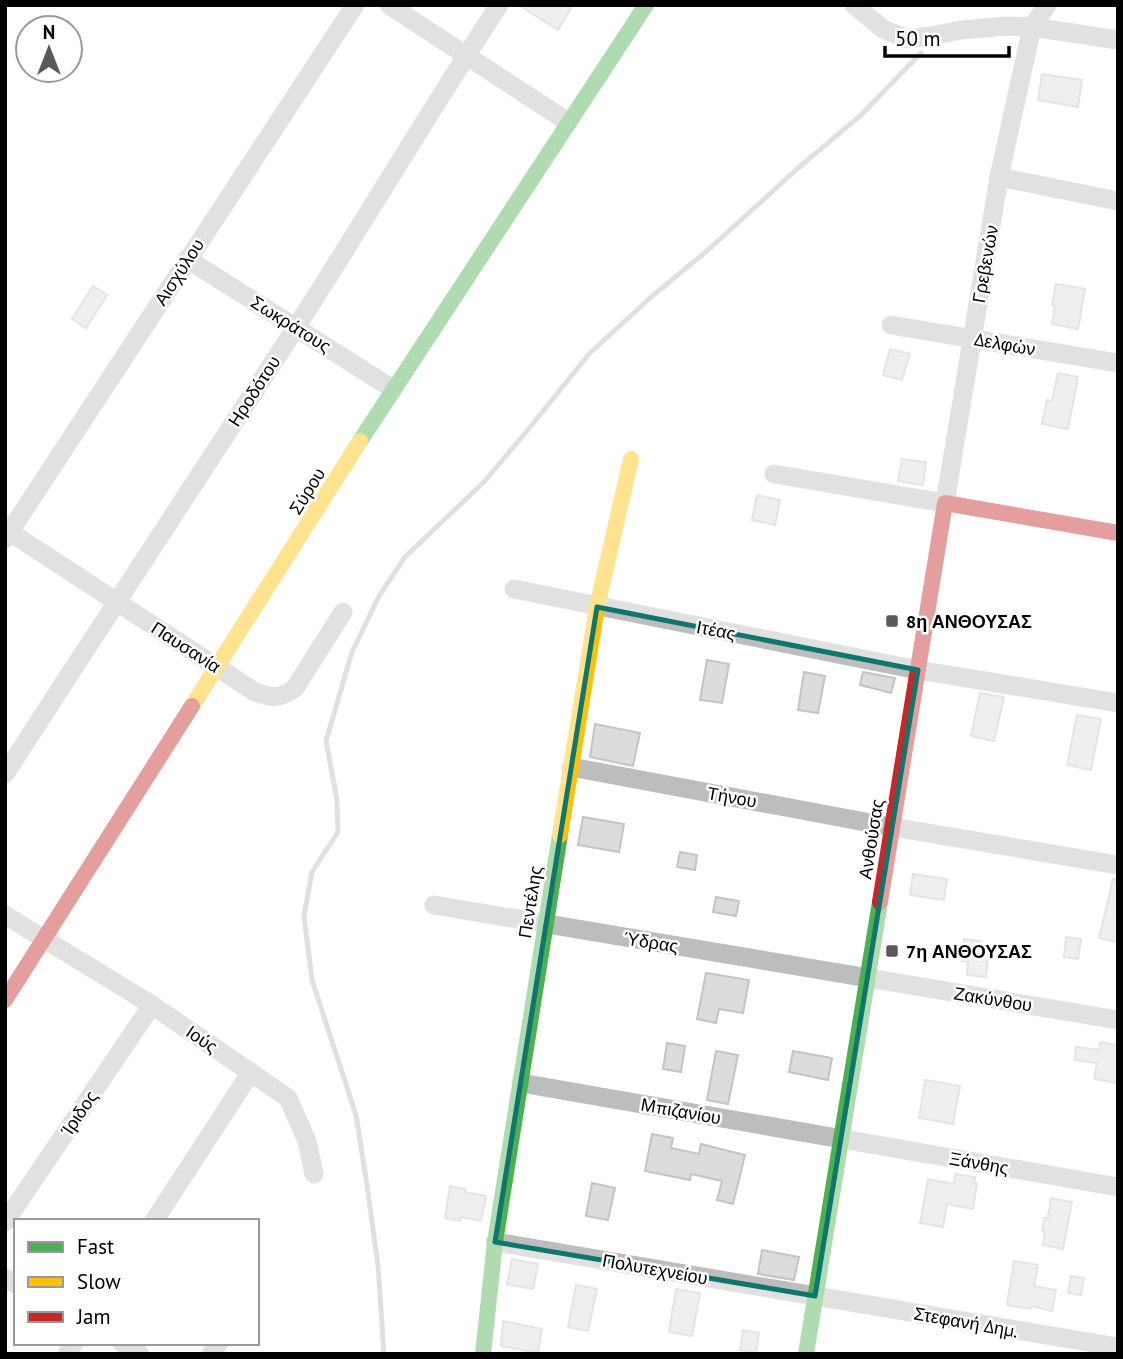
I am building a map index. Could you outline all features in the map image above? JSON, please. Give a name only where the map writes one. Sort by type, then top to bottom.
[{"type":"street","name":"Αισχύλου","points":[[7,533],[355,5]]},
{"type":"street","points":[[390,5],[568,122]]},
{"type":"street","name":"Ηροδότου","points":[[5,774],[296,327],[499,5]]},
{"type":"street","name":"Σύρου","points":[[5,1000],[393,389],[646,5]]},
{"type":"street","points":[[854,5],[883,29],[908,39],[961,30],[1032,26],[1118,40]]},
{"type":"street","points":[[1032,26],[1047,5]]},
{"type":"street","name":"Γρεβενών","points":[[945,503],[999,177],[1032,26]]},
{"type":"street","points":[[999,177],[1118,201]]},
{"type":"street","name":"Σωκράτους","points":[[187,260],[393,389]]},
{"type":"street","name":"Δελφών","points":[[891,325],[1118,363]]},
{"type":"street","name":"Πεντέλης","points":[[482,1354],[495,1242],[597,607],[631,459]]},
{"type":"street","points":[[774,474],[1118,533]]},
{"type":"street","name":"Ανθούσας","points":[[806,1354],[945,503]]},
{"type":"street","name":"Παυσανία","points":[[7,533],[255,692],[271,697],[284,696],[295,688],[343,612]]},
{"type":"street","name":"Ιτέας","points":[[514,589],[918,670],[1118,703]]},
{"type":"street","name":"Τήνου","points":[[571,767],[892,827],[1118,865]]},
{"type":"street","name":"Ύδρας","points":[[434,905],[868,978]]},
{"type":"street","name":"Ιούς","points":[[5,915],[152,1005],[288,1098],[307,1141],[314,1174]]},
{"type":"street","name":"Ζακύνθου","points":[[868,978],[1118,1020]]},
{"type":"street","name":"Ίριδος","points":[[5,1222],[152,1005]]},
{"type":"street","points":[[155,1219],[251,1072]]},
{"type":"street","name":"Μπιζανίου","points":[[521,1083],[841,1140]]},
{"type":"street","name":"Ξάνθης","points":[[841,1140],[1118,1187]]},
{"type":"street","name":"Πολυτεχνείου","points":[[495,1242],[815,1296]]},
{"type":"street","name":"Στεφανή Δημ.","points":[[815,1296],[1118,1347]]},
{"type":"street","points":[[125,1345],[141,1354]]},
{"type":"highlighted area","points":[[597,607],[918,670],[815,1296],[495,1242]]},
{"type":"building","points":[[519,5],[573,5],[558,30]]},
{"type":"building","points":[[1042,74],[1082,80],[1078,107],[1038,100]]},
{"type":"building","points":[[1056,284],[1085,289],[1078,329],[1052,324]]},
{"type":"building","points":[[93,286],[107,295],[86,328],[72,319]]},
{"type":"building","points":[[890,349],[910,354],[902,380],[883,375]]},
{"type":"building","points":[[1058,373],[1078,377],[1068,429],[1042,424],[1047,400],[1052,401]]},
{"type":"building","points":[[902,459],[926,462],[923,485],[898,481]]},
{"type":"building","points":[[757,495],[780,500],[775,525],[752,520]]},
{"type":"building","points":[[707,660],[729,664],[722,703],[700,700]]},
{"type":"building","points":[[804,672],[825,676],[818,713],[798,710]]},
{"type":"building","points":[[863,672],[895,678],[891,693],[860,685]]},
{"type":"building","points":[[980,693],[1004,697],[994,741],[971,736]]},
{"type":"building","points":[[1077,715],[1101,719],[1091,770],[1067,765]]},
{"type":"building","points":[[595,724],[640,733],[633,766],[590,757]]},
{"type":"building","points":[[583,817],[624,824],[619,852],[578,845]]},
{"type":"building","points":[[680,852],[697,855],[695,870],[677,867]]},
{"type":"building","points":[[913,874],[947,879],[944,900],[910,895]]},
{"type":"building","points":[[1113,879],[1118,880],[1118,942],[1099,938]]},
{"type":"building","points":[[716,897],[739,901],[736,916],[713,912]]},
{"type":"building","points":[[1066,937],[1081,939],[1078,959],[1064,957]]},
{"type":"building","points":[[964,939],[981,941],[980,948],[989,949],[986,977],[967,975],[968,962],[962,961]]},
{"type":"building","points":[[706,973],[749,980],[743,1013],[719,1009],[716,1023],[697,1019]]},
{"type":"building","points":[[1100,1042],[1118,1045],[1118,1083],[1094,1079],[1097,1063],[1075,1060],[1076,1047],[1099,1050]]},
{"type":"building","points":[[667,1043],[685,1046],[681,1072],[663,1069]]},
{"type":"building","points":[[716,1051],[738,1055],[728,1104],[707,1100]]},
{"type":"building","points":[[793,1051],[832,1058],[828,1080],[789,1072]]},
{"type":"building","points":[[925,1080],[960,1086],[953,1124],[919,1118]]},
{"type":"building","points":[[652,1134],[673,1138],[671,1148],[699,1154],[701,1144],[745,1155],[733,1204],[717,1200],[722,1181],[691,1174],[690,1180],[645,1171]]},
{"type":"building","points":[[955,1174],[975,1177],[974,1183],[977,1183],[973,1209],[947,1204],[943,1227],[920,1223],[928,1179],[954,1184]]},
{"type":"building","points":[[592,1183],[615,1188],[608,1220],[586,1216]]},
{"type":"building","points":[[450,1186],[486,1196],[481,1221],[461,1217],[460,1221],[445,1218]]},
{"type":"building","points":[[1051,1198],[1072,1202],[1063,1249],[1043,1245],[1044,1218],[1048,1218]]},
{"type":"building","points":[[762,1250],[799,1257],[794,1280],[758,1274]]},
{"type":"building","points":[[512,1259],[538,1264],[533,1289],[507,1284]]},
{"type":"building","points":[[1014,1261],[1038,1265],[1034,1286],[1056,1290],[1052,1311],[1031,1306],[1030,1309],[1007,1305]]},
{"type":"building","points":[[1071,1276],[1084,1278],[1081,1295],[1068,1293]]},
{"type":"building","points":[[576,1285],[597,1289],[588,1331],[568,1327]]},
{"type":"building","points":[[676,1289],[700,1293],[692,1336],[669,1332]]},
{"type":"building","points":[[503,1321],[542,1329],[538,1353],[501,1346]]},
{"type":"building","points":[[743,1330],[759,1333],[756,1353],[740,1350]]},
{"type":"waterway","points":[[384,1354],[378,1266],[356,1115],[312,980],[304,916],[312,872],[338,832],[337,800],[326,741],[352,652],[379,596],[405,557],[484,482],[589,354],[861,115],[921,53]]},
{"type":"traffic: fast","points":[[360,441],[646,5]]},
{"type":"traffic: fast","points":[[483,1354],[495,1242],[560,835]]},
{"type":"traffic: fast","points":[[806,1354],[880,902]]},
{"type":"traffic: slow","points":[[192,706],[360,441]]},
{"type":"traffic: slow","points":[[560,835],[597,607],[631,459]]},
{"type":"traffic: jam","points":[[880,902],[945,503],[1118,533]]},
{"type":"traffic: jam","points":[[5,1000],[192,706]]},
{"type":"place","name":"8η ΑΝΘΟΥΣΑΣ","points":[[892,621]]},
{"type":"place","name":"7η ΑΝΘΟΥΣΑΣ","points":[[892,951]]}]
